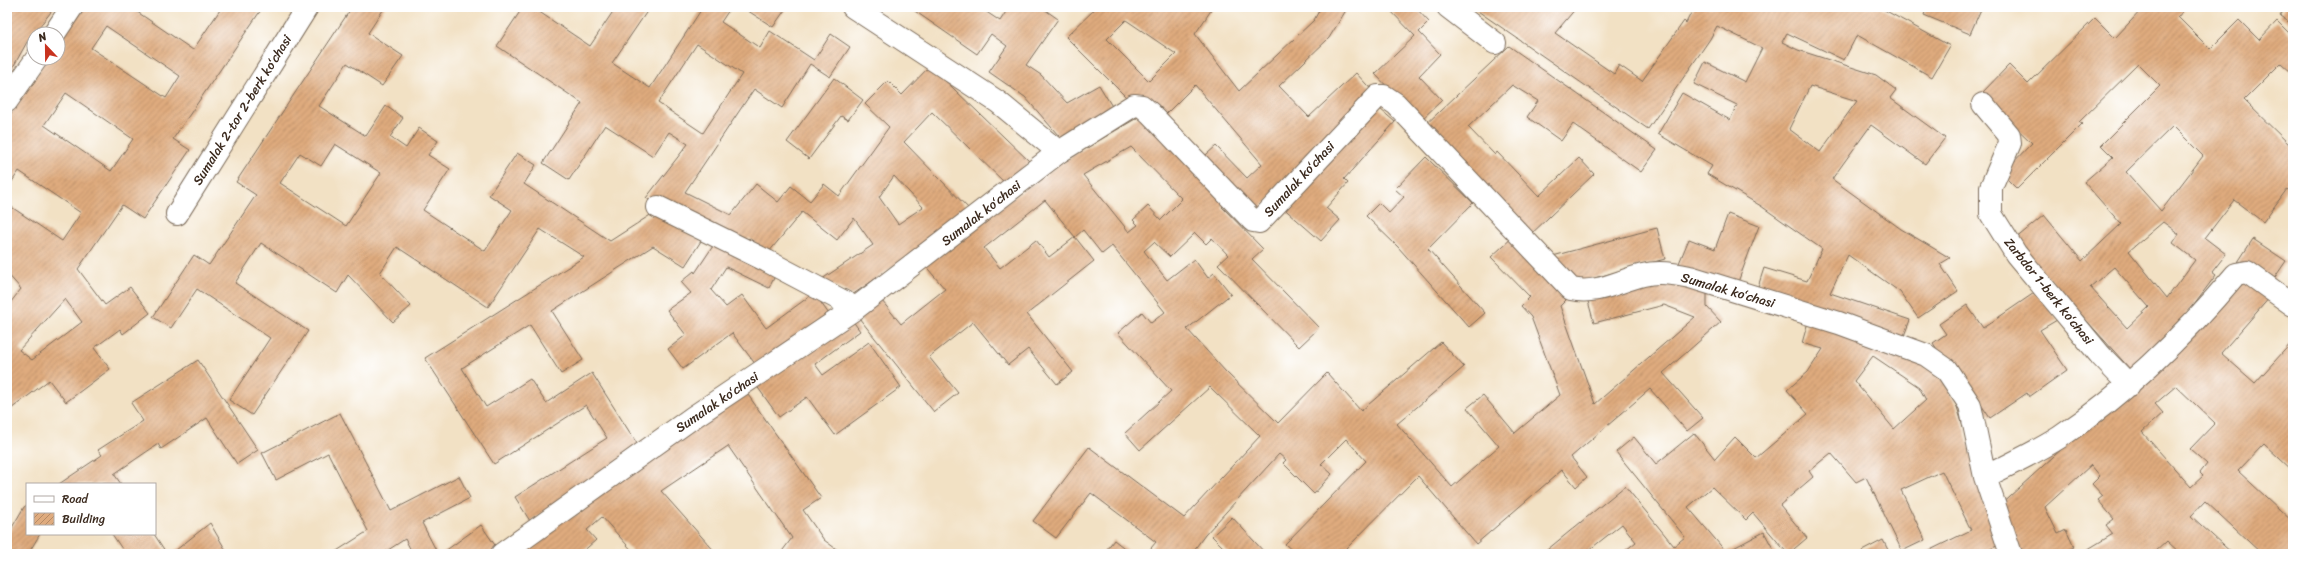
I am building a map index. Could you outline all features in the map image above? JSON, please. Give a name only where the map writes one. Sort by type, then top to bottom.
[{"type":"street","points":[[59,26],[72,7]]},
{"type":"street","name":"Sumalak 2-tor 2-berk koʻchasi","points":[[177,214],[307,7]]},
{"type":"street","points":[[853,7],[998,102],[1059,152]]},
{"type":"street","points":[[1448,7],[1495,43]]},
{"type":"street","points":[[7,101],[31,66]]},
{"type":"street","name":"Sumalak koʻchasi","points":[[502,554],[692,418],[856,308],[1059,152],[1134,105],[1142,106],[1253,221],[1259,222],[1352,121],[1378,96],[1384,96],[1396,104],[1571,289],[1584,292],[1644,275],[1666,273],[1690,277],[1839,323],[1926,355],[1946,369],[1970,405],[1985,476],[2011,554]]},
{"type":"street","name":"Zarbdor 1-berk koʻchasi","points":[[1983,104],[2009,135],[2010,143],[1990,187],[1992,214],[2016,254],[2101,356],[2129,385]]},
{"type":"street","points":[[658,207],[795,275],[856,308]]},
{"type":"street","points":[[1985,476],[2059,438],[2129,385],[2177,342],[2236,274],[2242,271],[2248,272],[2293,305]]},
{"type":"building","points":[[7,7],[55,7],[40,26],[26,26],[26,44],[7,78]]},
{"type":"building","points":[[83,7],[130,7],[193,50],[222,7],[263,7],[173,139],[190,150],[143,219],[122,205],[78,269],[105,305],[130,287],[150,313],[123,334],[120,329],[94,348],[110,369],[66,402],[49,380],[7,412],[7,307],[21,289],[7,273],[7,204],[62,241],[81,213],[19,171],[7,189],[7,137],[11,130],[7,127],[7,119],[43,66],[66,66],[66,32]],"holes":[[[106,26],[180,76],[166,98],[91,48]],[[66,93],[133,139],[111,171],[44,125]],[[65,299],[82,322],[32,360],[19,350]]]},
{"type":"building","points":[[352,7],[385,7],[368,33],[403,56],[382,86],[347,63],[319,106],[366,136],[386,106],[403,118],[390,137],[406,148],[419,128],[438,141],[428,155],[450,169],[423,210],[485,251],[512,210],[489,195],[517,153],[536,165],[524,184],[610,241],[655,212],[701,241],[685,266],[653,246],[552,311],[583,360],[561,374],[530,325],[462,368],[486,407],[530,379],[546,403],[592,373],[641,450],[530,521],[515,497],[607,438],[586,405],[494,464],[425,358],[584,257],[540,229],[488,307],[397,247],[380,273],[411,306],[393,322],[348,275],[337,293],[261,243],[235,283],[308,331],[252,415],[229,400],[270,338],[197,289],[171,328],[153,317],[194,255],[209,265],[256,195],[236,182]],"holes":[[[335,144],[381,173],[346,226],[280,183],[300,153],[321,166]]]},
{"type":"building","points":[[523,7],[537,7],[535,9],[590,46],[616,7],[650,7],[612,63],[650,88],[703,7],[731,7],[721,22],[760,48],[770,31],[814,60],[831,34],[850,47],[830,77],[810,64],[782,108],[754,89],[685,192],[731,215],[756,184],[778,202],[791,186],[810,201],[824,184],[839,196],[889,127],[865,104],[888,81],[902,95],[930,66],[1030,162],[1007,185],[932,112],[904,142],[972,212],[852,295],[822,279],[873,245],[854,218],[837,240],[802,212],[768,253],[749,238],[742,247],[646,198],[688,144],[669,132],[653,156],[605,125],[569,180],[543,163],[582,103],[497,46]],"holes":[[[697,44],[742,74],[703,133],[658,103]],[[894,176],[923,207],[898,224],[879,197]]]},
{"type":"building","points":[[742,7],[787,7],[773,27]]},
{"type":"building","points":[[909,7],[979,7],[1000,21],[1009,7],[1041,7],[1058,19],[1026,65],[1041,75],[1067,103],[1099,85],[1116,113],[1065,143],[1025,97],[989,72],[1007,46],[991,34],[977,54]]},
{"type":"building","points":[[1097,7],[1209,7],[1212,9],[1195,34],[1239,91],[1314,20],[1321,7],[1348,7],[1329,38],[1279,86],[1309,117],[1356,73],[1377,96],[1251,217],[1198,162],[1216,146],[1247,178],[1262,164],[1195,85],[1159,121],[1130,101],[1066,37]],"holes":[[[1126,20],[1176,54],[1149,81],[1107,39]]]},
{"type":"building","points":[[1387,7],[1415,7],[1429,22],[1419,32],[1440,54],[1419,76],[1442,100],[1420,121],[1375,74],[1415,36]]},
{"type":"building","points":[[1472,7],[1577,7],[1555,33],[1614,74],[1619,65],[1642,81],[1684,21],[1686,23],[1694,7],[1879,7],[1950,46],[1932,77],[1857,35],[1844,60],[1787,33],[1782,42],[1798,50],[1876,75],[1896,90],[1890,98],[1945,138],[1925,164],[1871,125],[1832,179],[1901,229],[1950,258],[1940,264],[1958,291],[1918,318],[1900,292],[1848,255],[1830,293],[1910,320],[1902,341],[1756,293],[1764,268],[1807,281],[1822,249],[1761,206],[1707,174],[1712,166],[1658,134],[1682,93],[1730,120],[1737,105],[1694,84],[1705,62],[1745,82],[1762,48],[1717,26],[1710,39],[1648,129]],"holes":[[[1810,86],[1857,101],[1820,152],[1789,129]]]},
{"type":"building","points":[[1927,7],[1982,7],[1970,34],[1924,15]]},
{"type":"building","points":[[2144,7],[2186,7],[2178,17],[2210,49],[2239,20],[2259,40],[2277,21],[2293,37],[2293,74],[2281,63],[2244,100],[2293,148],[2293,193],[2287,189],[2263,222],[2234,200],[2205,238],[2226,254],[2212,272],[2216,275],[2172,333],[2131,370],[2014,240],[2044,215],[2082,261],[2121,224],[2084,182],[2113,157],[2101,145],[2160,86],[2138,64],[2079,122],[2082,124],[2017,189],[2002,174],[2032,143],[1981,94],[2009,65],[2028,84],[2095,18],[2115,38]],"holes":[[[2173,126],[2203,156],[2161,211],[2126,172]],[[2163,222],[2179,234],[2173,243],[2195,260],[2167,298],[2129,251]],[[2114,267],[2149,307],[2127,328],[2090,287]]]},
{"type":"building","points":[[2286,7],[2293,7],[2293,25],[2280,16]]},
{"type":"building","points":[[1509,46],[1657,150],[1641,172],[1573,124],[1561,141],[1527,117],[1538,101],[1512,85],[1468,127],[1495,155],[1497,152],[1539,196],[1579,158],[1594,174],[1527,238],[1422,128]]},
{"type":"building","points":[[834,78],[863,100],[848,120],[841,116],[809,159],[787,142]]},
{"type":"building","points":[[1372,102],[1395,122],[1344,179],[1348,183],[1326,208],[1340,220],[1321,241],[1280,205]]},
{"type":"building","points":[[1142,115],[1227,202],[1222,207],[1263,249],[1252,259],[1319,328],[1299,347],[1218,264],[1228,255],[1212,238],[1206,244],[1195,233],[1170,257],[1154,242],[1144,251],[1167,280],[1194,259],[1208,278],[1214,273],[1231,294],[1187,329],[1226,372],[1278,423],[1327,373],[1361,411],[1441,342],[1464,367],[1397,424],[1452,487],[1499,446],[1467,408],[1483,395],[1515,433],[1560,395],[1531,317],[1521,306],[1530,297],[1491,257],[1514,236],[1553,277],[1548,281],[1566,300],[1560,306],[1595,404],[1695,317],[1664,305],[1594,323],[1586,294],[1656,276],[1707,292],[1707,307],[1721,322],[1663,373],[1703,418],[1687,431],[1650,389],[1571,457],[1587,477],[1576,487],[1562,470],[1476,544],[1418,476],[1341,554],[1296,554],[1285,544],[1366,461],[1346,439],[1321,464],[1332,474],[1314,494],[1283,463],[1286,460],[1279,454],[1205,535],[1191,554],[1146,554],[1156,542],[1091,493],[1056,538],[1033,521],[1089,447],[1184,518],[1260,436],[1210,387],[1140,450],[1125,433],[1171,391],[1118,333],[1142,312],[1151,323],[1165,312],[1112,246],[1102,254],[1083,230],[1075,237],[1094,261],[1027,314],[1073,372],[1057,384],[1028,349],[1008,365],[973,322],[929,357],[958,393],[934,412],[855,313],[877,295],[901,324],[945,289],[923,263],[1069,158]],"holes":[[[1131,147],[1182,199],[1161,220],[1148,206],[1133,220],[1138,225],[1129,232],[1083,175]],[[1045,200],[1075,237],[1049,257],[1036,240],[1000,268],[984,248]]]},
{"type":"building","points":[[1426,157],[1473,203],[1428,249],[1485,313],[1469,327],[1398,247],[1366,216],[1379,203],[1389,213],[1404,197],[1395,189]]},
{"type":"building","points":[[1728,214],[1759,226],[1735,290],[1677,268],[1689,239],[1715,249]]},
{"type":"building","points":[[1657,228],[1665,259],[1568,285],[1549,257]]},
{"type":"building","points":[[2253,239],[2286,261],[2271,283],[2238,262]]},
{"type":"building","points":[[715,243],[776,274],[769,288],[726,267],[711,290],[726,307],[742,295],[766,328],[814,293],[831,317],[759,369],[732,333],[683,369],[668,349],[686,335],[667,310],[691,293],[681,282],[694,271],[695,273]]},
{"type":"building","points":[[2243,272],[2271,296],[2221,353],[2255,383],[2293,341],[2293,471],[2264,444],[2238,471],[2293,522],[2293,554],[2262,554],[2205,501],[2191,516],[2233,554],[2181,554],[2167,541],[2153,554],[2080,554],[2113,534],[2106,525],[2114,519],[2098,500],[2103,496],[2092,484],[2100,476],[2091,465],[2045,507],[2058,534],[2066,530],[2074,547],[2059,554],[2019,554],[1998,507],[2098,416]],"holes":[[[2176,386],[2215,423],[2190,449],[2207,464],[2200,473],[2203,476],[2191,487],[2142,432],[2163,413],[2155,404]]]},
{"type":"building","points":[[2037,291],[2057,320],[2040,330],[2067,370],[2029,397],[2027,393],[1990,418],[1951,360],[1946,363],[1933,343],[1946,334],[1939,324],[1967,305],[1983,328]]},
{"type":"building","points":[[850,317],[860,331],[815,364],[823,375],[869,342],[901,387],[835,435],[807,397],[779,417],[756,385]]},
{"type":"building","points":[[1808,322],[1913,356],[1941,376],[1956,404],[2001,544],[1980,554],[1922,554],[1971,530],[1942,471],[1901,490],[1925,540],[1902,551],[1866,477],[1856,482],[1831,453],[1809,471],[1813,477],[1780,505],[1807,538],[1788,554],[1753,513],[1746,520],[1712,487],[1688,507],[1726,552],[1764,532],[1776,554],[1621,554],[1636,542],[1622,524],[1584,554],[1542,554],[1625,486],[1674,546],[1685,537],[1616,452],[1634,437],[1656,464],[1694,433],[1715,459],[1735,437],[1756,458],[1808,414],[1787,390],[1808,372],[1823,349],[1802,343]],"holes":[[[1873,356],[1919,387],[1926,400],[1894,429],[1854,381]]]},
{"type":"building","points":[[198,360],[258,450],[237,464],[207,418],[161,449],[158,444],[114,474],[120,483],[60,483],[102,455],[98,450],[143,421],[131,403]]},
{"type":"building","points":[[746,392],[821,498],[803,510],[824,540],[843,554],[780,554],[792,538],[728,446],[661,491],[717,554],[635,554],[602,517],[587,530],[596,540],[580,554],[513,554],[569,510],[575,516],[615,481]]},
{"type":"building","points":[[340,413],[391,511],[459,476],[470,498],[422,523],[438,554],[413,554],[405,539],[382,554],[332,554],[368,531],[328,453],[276,480],[262,453]]},
{"type":"building","points":[[26,506],[26,535],[39,535],[28,554],[7,554],[7,536]]},
{"type":"building","points":[[1232,517],[1266,554],[1230,554],[1212,536]]},
{"type":"building","points":[[210,523],[228,554],[171,554]]},
{"type":"building","points":[[481,525],[497,548],[489,554],[441,554]]},
{"type":"building","points":[[113,535],[155,535],[167,554],[122,554],[124,552]]},
{"type":"building","points":[[1114,540],[1132,554],[1103,554]]},
{"type":"building","points":[[1883,540],[1890,554],[1863,554],[1862,551]]}]
